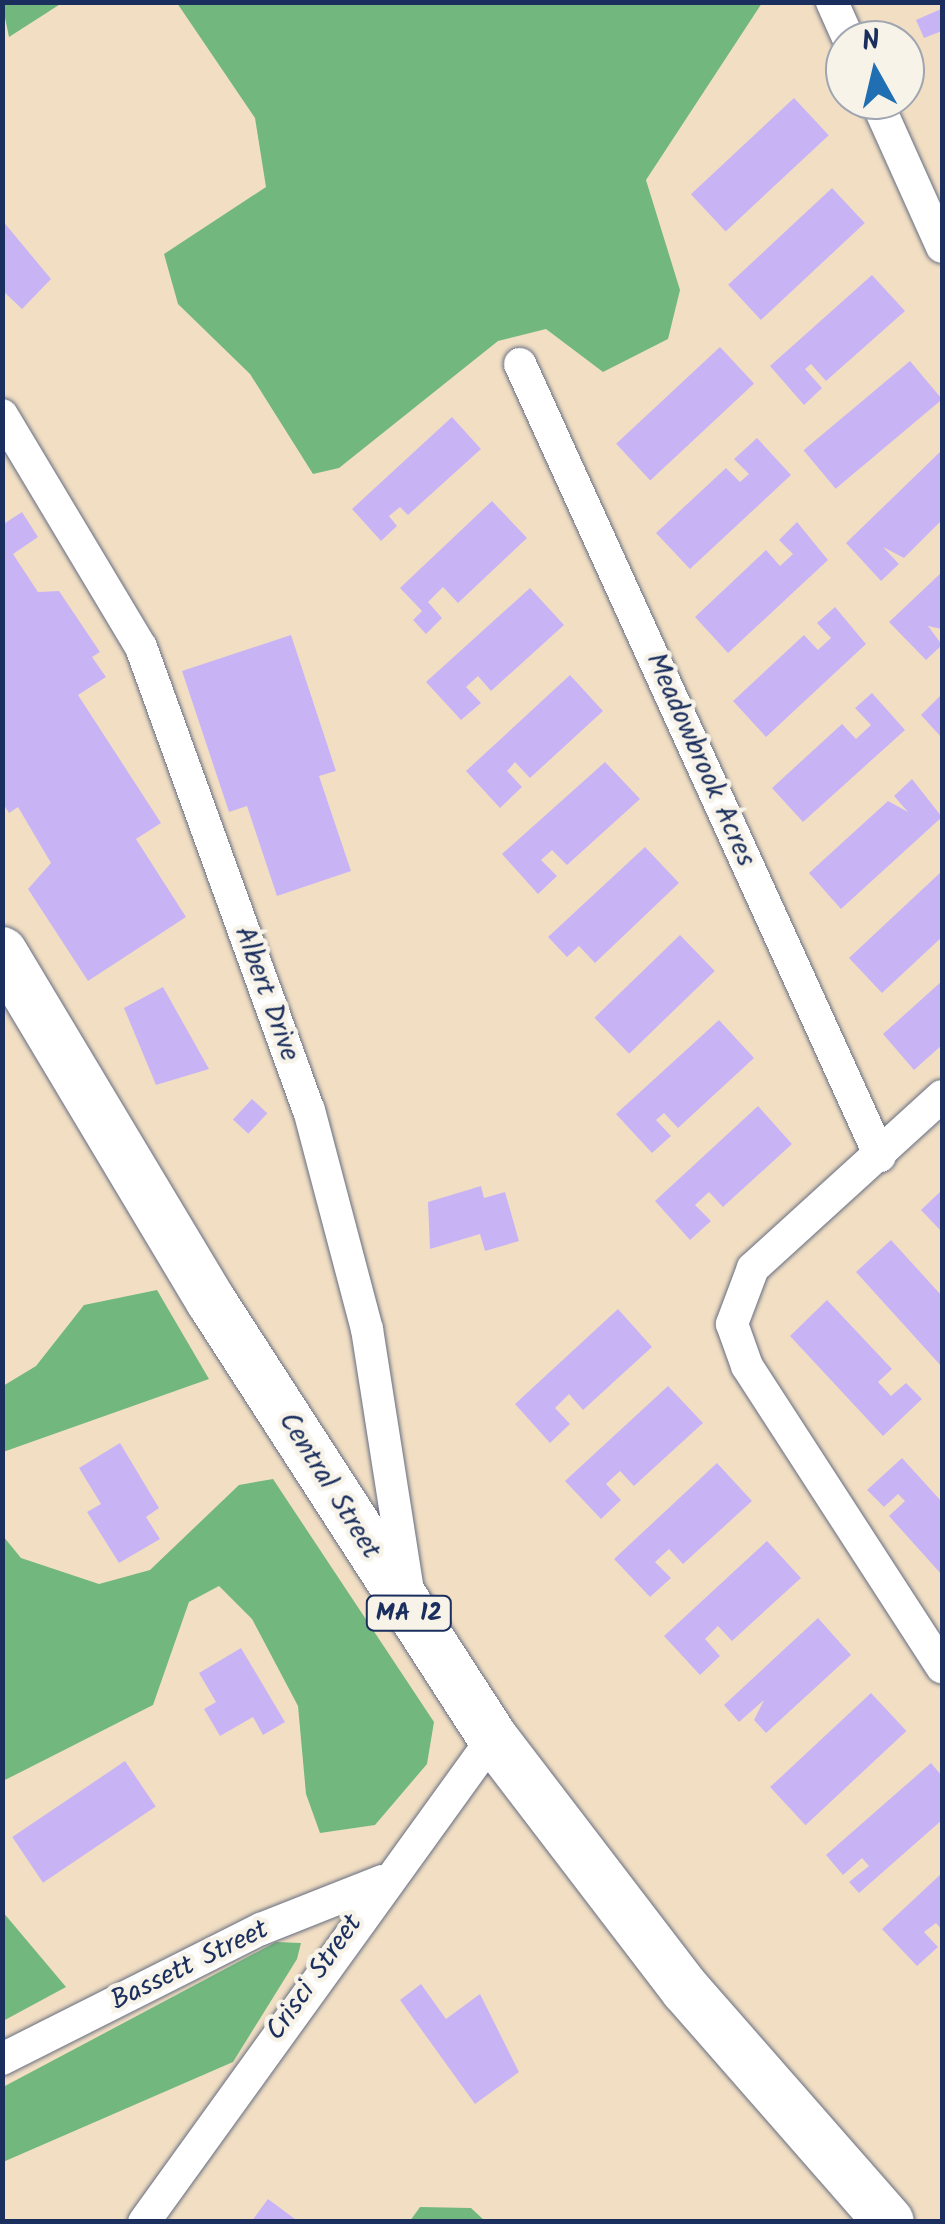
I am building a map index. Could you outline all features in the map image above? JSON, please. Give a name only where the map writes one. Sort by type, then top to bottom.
[{"type":"main road","name":"Central Street","points":[[2,952],[411,1615],[492,1738],[686,1990],[889,2222]]},
{"type":"street","points":[[885,120],[942,246]]},
{"type":"street","name":"Meadowbrook Acres","points":[[520,364],[880,1156]]},
{"type":"street","name":"Albert Drive","points":[[2,416],[141,646],[309,1110],[368,1329],[411,1615]]},
{"type":"street","points":[[942,1096],[753,1268],[732,1324],[747,1366],[942,1668]]},
{"type":"street","name":"Crisci Street","points":[[144,2222],[382,1881],[492,1738]]},
{"type":"street","name":"Bassett Street","points":[[2,2059],[261,1929],[382,1881]]},
{"type":"green space","points":[[3,2],[62,3],[9,37]]},
{"type":"green space","points":[[177,3],[762,3],[646,180],[680,290],[668,339],[603,372],[546,329],[498,341],[339,468],[313,474],[250,374],[178,304],[164,254],[266,187],[255,118]]},
{"type":"green space","points":[[157,1290],[209,1379],[3,1452],[3,1386],[36,1366],[84,1305]]},
{"type":"green space","points":[[273,1479],[434,1722],[427,1764],[375,1825],[320,1833],[306,1794],[298,1706],[252,1619],[219,1586],[189,1602],[153,1705],[3,1781],[3,1536],[21,1558],[99,1584],[150,1570],[239,1485]]},
{"type":"green space","points":[[2,1911],[66,1987],[3,2021],[2,2021]]},
{"type":"green space","points":[[276,1942],[301,1943],[297,1959],[233,2062],[3,2162],[3,2087]]},
{"type":"green space","points":[[420,2207],[471,2208],[485,2221],[410,2221]]},
{"type":"building","points":[[941,9],[942,31],[925,38],[925,20],[916,20]]},
{"type":"building","points":[[794,98],[829,135],[726,231],[691,194]]},
{"type":"building","points":[[832,188],[865,223],[761,320],[728,285]]},
{"type":"building","points":[[2,220],[51,279],[22,309],[2,290]]},
{"type":"building","points":[[872,275],[905,311],[826,381],[811,364],[805,369],[822,388],[804,405],[770,366]]},
{"type":"building","points":[[720,347],[754,384],[650,480],[616,444]]},
{"type":"building","points":[[910,361],[942,399],[836,489],[804,450]]},
{"type":"building","points":[[452,417],[481,449],[408,515],[400,507],[389,516],[397,526],[381,541],[352,509]]},
{"type":"building","points":[[757,438],[791,475],[690,569],[656,533],[726,468],[740,482],[749,474],[734,459]]},
{"type":"building","points":[[942,450],[942,520],[904,558],[883,547],[899,564],[881,581],[846,543]]},
{"type":"building","points":[[492,501],[527,538],[458,603],[443,587],[428,602],[442,618],[426,634],[413,620],[422,611],[400,588]]},
{"type":"building","points":[[22,512],[38,537],[13,554],[38,592],[59,591],[100,652],[92,657],[106,677],[78,695],[161,823],[136,839],[186,917],[88,981],[28,889],[51,863],[18,807],[9,813],[2,802],[2,525]]},
{"type":"building","points":[[797,522],[828,560],[728,653],[695,617],[766,550],[780,566],[793,554],[779,540]]},
{"type":"building","points":[[942,572],[942,629],[928,626],[942,645],[926,660],[889,622]]},
{"type":"building","points":[[530,588],[564,625],[491,691],[478,676],[466,687],[481,703],[461,720],[426,682]]},
{"type":"building","points":[[835,607],[866,644],[766,737],[733,701],[804,635],[818,650],[831,638],[817,623]]},
{"type":"building","points":[[291,635],[336,771],[319,776],[351,871],[277,896],[247,806],[229,812],[182,671]]},
{"type":"building","points":[[570,675],[603,711],[530,778],[515,762],[507,771],[522,787],[500,808],[466,771]]},
{"type":"building","points":[[872,693],[905,730],[803,822],[772,788],[842,724],[856,739],[871,725],[855,708]]},
{"type":"building","points":[[942,694],[942,738],[921,715]]},
{"type":"building","points":[[605,762],[640,799],[567,865],[552,850],[541,860],[557,876],[538,894],[502,854]]},
{"type":"building","points":[[912,779],[942,817],[841,909],[809,873],[888,801],[908,812],[894,796]]},
{"type":"building","points":[[645,847],[679,883],[595,963],[579,946],[567,957],[548,937]]},
{"type":"building","points":[[942,871],[942,937],[882,993],[849,958]]},
{"type":"building","points":[[680,935],[715,971],[629,1054],[594,1018]]},
{"type":"building","points":[[942,981],[942,1045],[914,1070],[883,1034]]},
{"type":"building","points":[[163,987],[209,1069],[156,1085],[124,1008]]},
{"type":"building","points":[[719,1020],[754,1058],[678,1128],[664,1113],[656,1120],[671,1136],[652,1153],[616,1114]]},
{"type":"building","points":[[252,1099],[267,1113],[248,1134],[233,1119]]},
{"type":"building","points":[[758,1106],[792,1144],[723,1207],[709,1192],[695,1205],[711,1221],[690,1240],[655,1201]]},
{"type":"building","points":[[481,1186],[484,1198],[505,1192],[519,1241],[485,1251],[480,1234],[430,1249],[428,1202]]},
{"type":"building","points":[[942,1190],[942,1232],[921,1210]]},
{"type":"building","points":[[891,1240],[942,1296],[942,1367],[856,1272]]},
{"type":"building","points":[[827,1300],[892,1369],[878,1382],[891,1396],[906,1383],[922,1399],[883,1436],[790,1336]]},
{"type":"building","points":[[618,1309],[652,1347],[583,1410],[569,1394],[555,1408],[570,1424],[550,1443],[515,1404]]},
{"type":"building","points":[[668,1386],[703,1423],[634,1486],[620,1471],[606,1484],[621,1500],[601,1519],[565,1481]]},
{"type":"building","points":[[120,1443],[159,1508],[146,1517],[160,1539],[119,1563],[87,1512],[101,1504],[79,1468]]},
{"type":"building","points":[[902,1458],[942,1502],[942,1575],[889,1516],[905,1501],[898,1494],[884,1507],[867,1490]]},
{"type":"building","points":[[717,1463],[752,1501],[683,1564],[669,1549],[655,1562],[671,1578],[650,1597],[614,1559]]},
{"type":"building","points":[[767,1541],[801,1578],[732,1641],[718,1626],[705,1639],[720,1656],[700,1675],[664,1636]]},
{"type":"building","points":[[818,1618],[851,1655],[766,1733],[754,1720],[764,1700],[739,1722],[724,1705]]},
{"type":"building","points":[[241,1648],[285,1722],[263,1735],[253,1717],[220,1736],[204,1709],[216,1702],[199,1673]]},
{"type":"building","points":[[871,1693],[906,1731],[806,1825],[770,1787]]},
{"type":"building","points":[[125,1761],[156,1807],[43,1883],[12,1837]]},
{"type":"building","points":[[931,1763],[942,1776],[942,1820],[859,1893],[849,1882],[869,1866],[862,1858],[843,1875],[826,1855]]},
{"type":"building","points":[[942,1873],[942,1930],[936,1923],[924,1932],[938,1947],[917,1966],[882,1929]]},
{"type":"building","points":[[421,1984],[446,2019],[480,1994],[519,2072],[475,2104],[400,2000]]},
{"type":"building","points":[[268,2199],[299,2222],[251,2222]]}]
